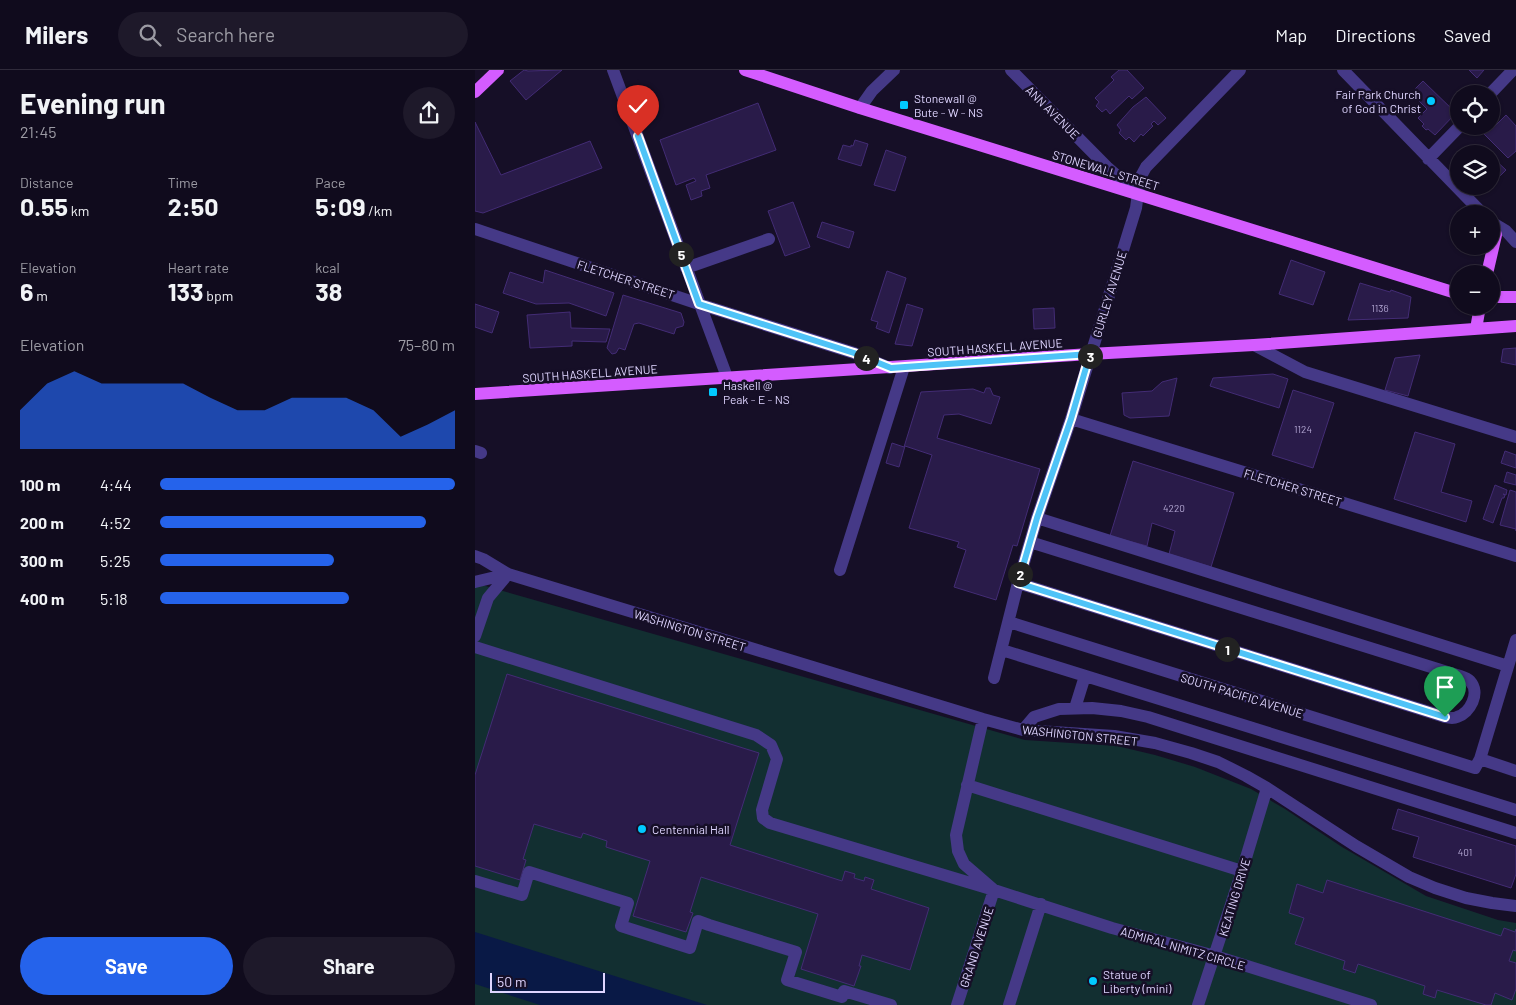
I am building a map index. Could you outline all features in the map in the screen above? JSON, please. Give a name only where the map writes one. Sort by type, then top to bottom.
[{"type":"main road","points":[[475,92],[498,70]]},
{"type":"main road","name":"STONEWALL STREET","points":[[745,70],[860,108],[1450,291]]},
{"type":"main road","points":[[1500,297],[1516,297]]},
{"type":"main road","points":[[1476,329],[1478,315]]},
{"type":"main road","name":"SOUTH HASKELL AVENUE","points":[[475,394],[1255,345],[1516,326]]},
{"type":"street","points":[[613,70],[727,377]]},
{"type":"street","points":[[860,108],[872,91],[894,70]]},
{"type":"street","name":"ANN AVENUE","points":[[1011,70],[1107,167],[1138,194]]},
{"type":"street","name":"GURLEY AVENUE","points":[[994,678],[1037,518],[1071,419],[1136,208],[1140,178],[1146,167],[1240,70]]},
{"type":"street","points":[[1343,70],[1474,205]]},
{"type":"street","points":[[1499,85],[1513,70]]},
{"type":"street","points":[[1428,158],[1451,135]]},
{"type":"street","points":[[1500,227],[1516,242]]},
{"type":"street","name":"FLETCHER STREET","points":[[475,229],[699,304],[854,353],[891,368]]},
{"type":"street","points":[[686,268],[769,239]]},
{"type":"street","points":[[1255,345],[1305,372],[1516,437]]},
{"type":"street","points":[[840,570],[904,367]]},
{"type":"street","name":"FLETCHER STREET","points":[[1071,419],[1516,556]]},
{"type":"street","points":[[1037,518],[1508,666]]},
{"type":"street","points":[[1018,583],[1445,717],[1455,718],[1465,713],[1473,702],[1475,690],[1470,681],[1460,676],[1030,542]]},
{"type":"street","name":"WASHINGTON STREET","points":[[475,556],[483,558],[507,574],[983,719],[1023,730],[1114,736],[1155,743],[1218,762],[1267,788],[1356,846],[1409,877],[1466,898],[1492,904],[1516,906]]},
{"type":"street","points":[[475,582],[507,574]]},
{"type":"street","points":[[475,636],[488,598],[507,574]]},
{"type":"street","name":"SOUTH PACIFIC AVENUE","points":[[1009,622],[1477,764],[1516,771]]},
{"type":"street","points":[[1477,764],[1516,640]]},
{"type":"street","name":"ADMIRAL NIMITZ CIRCLE","points":[[475,647],[756,735],[771,745],[777,758],[762,810],[763,818],[770,823],[1041,904],[1121,930],[1215,956],[1371,1005]]},
{"type":"street","points":[[1002,650],[1516,810]]},
{"type":"street","points":[[1075,708],[1085,676]]},
{"type":"street","points":[[1473,702],[1494,709]]},
{"type":"street","points":[[1023,730],[1034,717],[1059,709],[1092,708],[1121,711],[1148,717],[1516,833]]},
{"type":"street","name":"ADMIRAL NIMITZ CIRCLE","points":[[983,719],[956,835],[957,851],[964,864],[994,890]]},
{"type":"street","points":[[967,785],[1242,871]]},
{"type":"street","name":"KEATING DRIVE","points":[[1198,1005],[1267,788]]},
{"type":"street","points":[[475,881],[522,895],[529,872],[628,903],[621,926],[690,948],[698,922],[709,924],[796,952],[787,980],[842,997],[844,991],[891,1005]]},
{"type":"street","name":"GRAND AVENUE","points":[[957,1005],[994,890]]},
{"type":"street","points":[[1009,1005],[1041,904]]},
{"type":"green space","points":[[475,583],[1025,740],[1117,746],[1195,767],[1251,789],[1342,847],[1426,896],[1498,920],[1516,923],[1516,1005],[475,1005]]},
{"type":"water","points":[[475,932],[707,1005],[540,1005],[475,984]]},
{"type":"building","points":[[524,70],[562,70],[526,100],[510,81]]},
{"type":"building","points":[[1119,70],[1127,70],[1144,88],[1132,99],[1129,96],[1110,114],[1106,109],[1102,112],[1096,106],[1099,102],[1095,98],[1114,80],[1111,77]]},
{"type":"building","points":[[1469,70],[1484,70],[1477,78]]},
{"type":"building","name":"Fair Park Church of God in Christ","points":[[1423,81],[1450,107],[1450,119],[1435,135],[1422,126],[1424,124],[1418,118],[1427,109],[1411,93]]},
{"type":"building","points":[[1146,97],[1166,118],[1158,125],[1154,121],[1151,124],[1153,126],[1143,136],[1141,134],[1134,142],[1129,137],[1126,140],[1119,133],[1121,130],[1117,125],[1133,107]]},
{"type":"building","points":[[758,103],[776,150],[706,175],[710,188],[701,191],[702,196],[691,200],[686,185],[696,181],[694,178],[676,185],[660,140]]},
{"type":"building","points":[[1506,115],[1516,126],[1516,151],[1508,158],[1500,150],[1500,145],[1495,145],[1485,135],[1500,135],[1500,121]]},
{"type":"building","points":[[475,122],[501,175],[590,141],[602,168],[483,213],[475,211]]},
{"type":"building","points":[[855,140],[868,144],[861,166],[838,159],[843,145],[851,147]]},
{"type":"building","points":[[886,150],[906,157],[895,191],[874,185]]},
{"type":"building","points":[[1500,164],[1506,170],[1500,176]]},
{"type":"building","points":[[793,202],[810,247],[785,256],[768,211]]},
{"type":"building","points":[[822,222],[854,232],[849,248],[817,237]]},
{"type":"building","points":[[1291,260],[1325,272],[1313,305],[1279,294]]},
{"type":"building","points":[[545,270],[614,293],[606,316],[569,303],[536,304],[503,293],[510,272],[543,283]]},
{"type":"building","points":[[887,271],[906,278],[889,333],[876,328],[878,322],[871,320]]},
{"type":"building","points":[[1360,283],[1411,297],[1408,318],[1348,320]]},
{"type":"building","points":[[623,295],[681,313],[684,322],[683,326],[676,328],[674,334],[639,323],[634,324],[625,350],[619,348],[616,353],[612,354],[607,348]]},
{"type":"building","points":[[475,304],[499,312],[492,333],[475,327]]},
{"type":"building","points":[[907,304],[923,309],[912,346],[895,344]]},
{"type":"building","points":[[1054,308],[1055,328],[1034,329],[1033,309]]},
{"type":"building","points":[[570,312],[571,328],[610,329],[606,342],[572,341],[572,346],[530,348],[527,315]]},
{"type":"building","points":[[1516,348],[1516,365],[1501,362],[1503,349]]},
{"type":"building","points":[[1420,355],[1408,396],[1385,390],[1395,358]]},
{"type":"building","points":[[1273,374],[1288,379],[1279,408],[1210,386],[1213,378]]},
{"type":"building","points":[[1177,378],[1169,416],[1130,418],[1124,415],[1122,393],[1152,391],[1162,382]]},
{"type":"building","points":[[986,388],[990,388],[993,395],[1000,397],[991,424],[959,414],[944,415],[937,438],[1040,469],[1017,546],[1013,545],[996,600],[954,587],[966,550],[957,547],[959,542],[909,528],[932,455],[905,446],[899,467],[886,463],[892,443],[904,447],[921,392],[973,389],[984,393]]},
{"type":"building","points":[[1293,390],[1334,403],[1313,468],[1272,455]]},
{"type":"building","points":[[1415,432],[1455,444],[1441,492],[1472,501],[1466,522],[1394,499]]},
{"type":"building","points":[[1505,451],[1516,455],[1516,468],[1501,463]]},
{"type":"building","points":[[1133,461],[1234,493],[1211,567],[1169,554],[1175,531],[1152,523],[1147,546],[1110,536]]},
{"type":"building","points":[[1507,472],[1516,475],[1516,485],[1504,482]]},
{"type":"building","points":[[1495,485],[1507,490],[1506,495],[1503,494],[1505,495],[1504,498],[1502,498],[1493,523],[1483,519]]},
{"type":"building","points":[[1510,490],[1516,492],[1516,529],[1500,525]]},
{"type":"building","name":"Centennial Hall","points":[[507,674],[759,753],[730,845],[842,881],[845,871],[855,874],[854,878],[864,881],[865,877],[874,880],[871,889],[929,908],[910,970],[862,955],[859,966],[861,966],[854,986],[801,969],[818,914],[701,877],[690,912],[693,913],[686,932],[633,916],[650,861],[606,847],[607,841],[583,833],[581,838],[534,824],[523,859],[526,860],[520,880],[475,866],[475,775]]},
{"type":"building","points":[[1398,809],[1516,846],[1516,874],[1511,888],[1413,857],[1419,837],[1392,829]]},
{"type":"building","points":[[1327,880],[1501,936],[1504,928],[1515,932],[1516,929],[1516,951],[1513,950],[1509,961],[1516,963],[1516,989],[1512,1000],[1495,993],[1491,1005],[1486,1005],[1437,990],[1435,998],[1423,994],[1425,986],[1358,964],[1355,973],[1343,969],[1345,961],[1295,944],[1304,918],[1289,913],[1297,884],[1323,893]]},
{"type":"place","name":"Fair Park Church of God in Christ","points":[[1431,101]]},
{"type":"place","name":"Stonewall @ Bute - W - NS","points":[[904,105]]},
{"type":"place","name":"Haskell @ Peak - E - NS","points":[[713,392]]},
{"type":"place","name":"Centennial Hall","points":[[642,829]]},
{"type":"place","name":"Statue of Liberty (mini)","points":[[1093,981]]},
{"type":"route","points":[[638,136],[699,304],[854,353],[891,368],[1090,354],[1018,583],[1445,717]]}]
